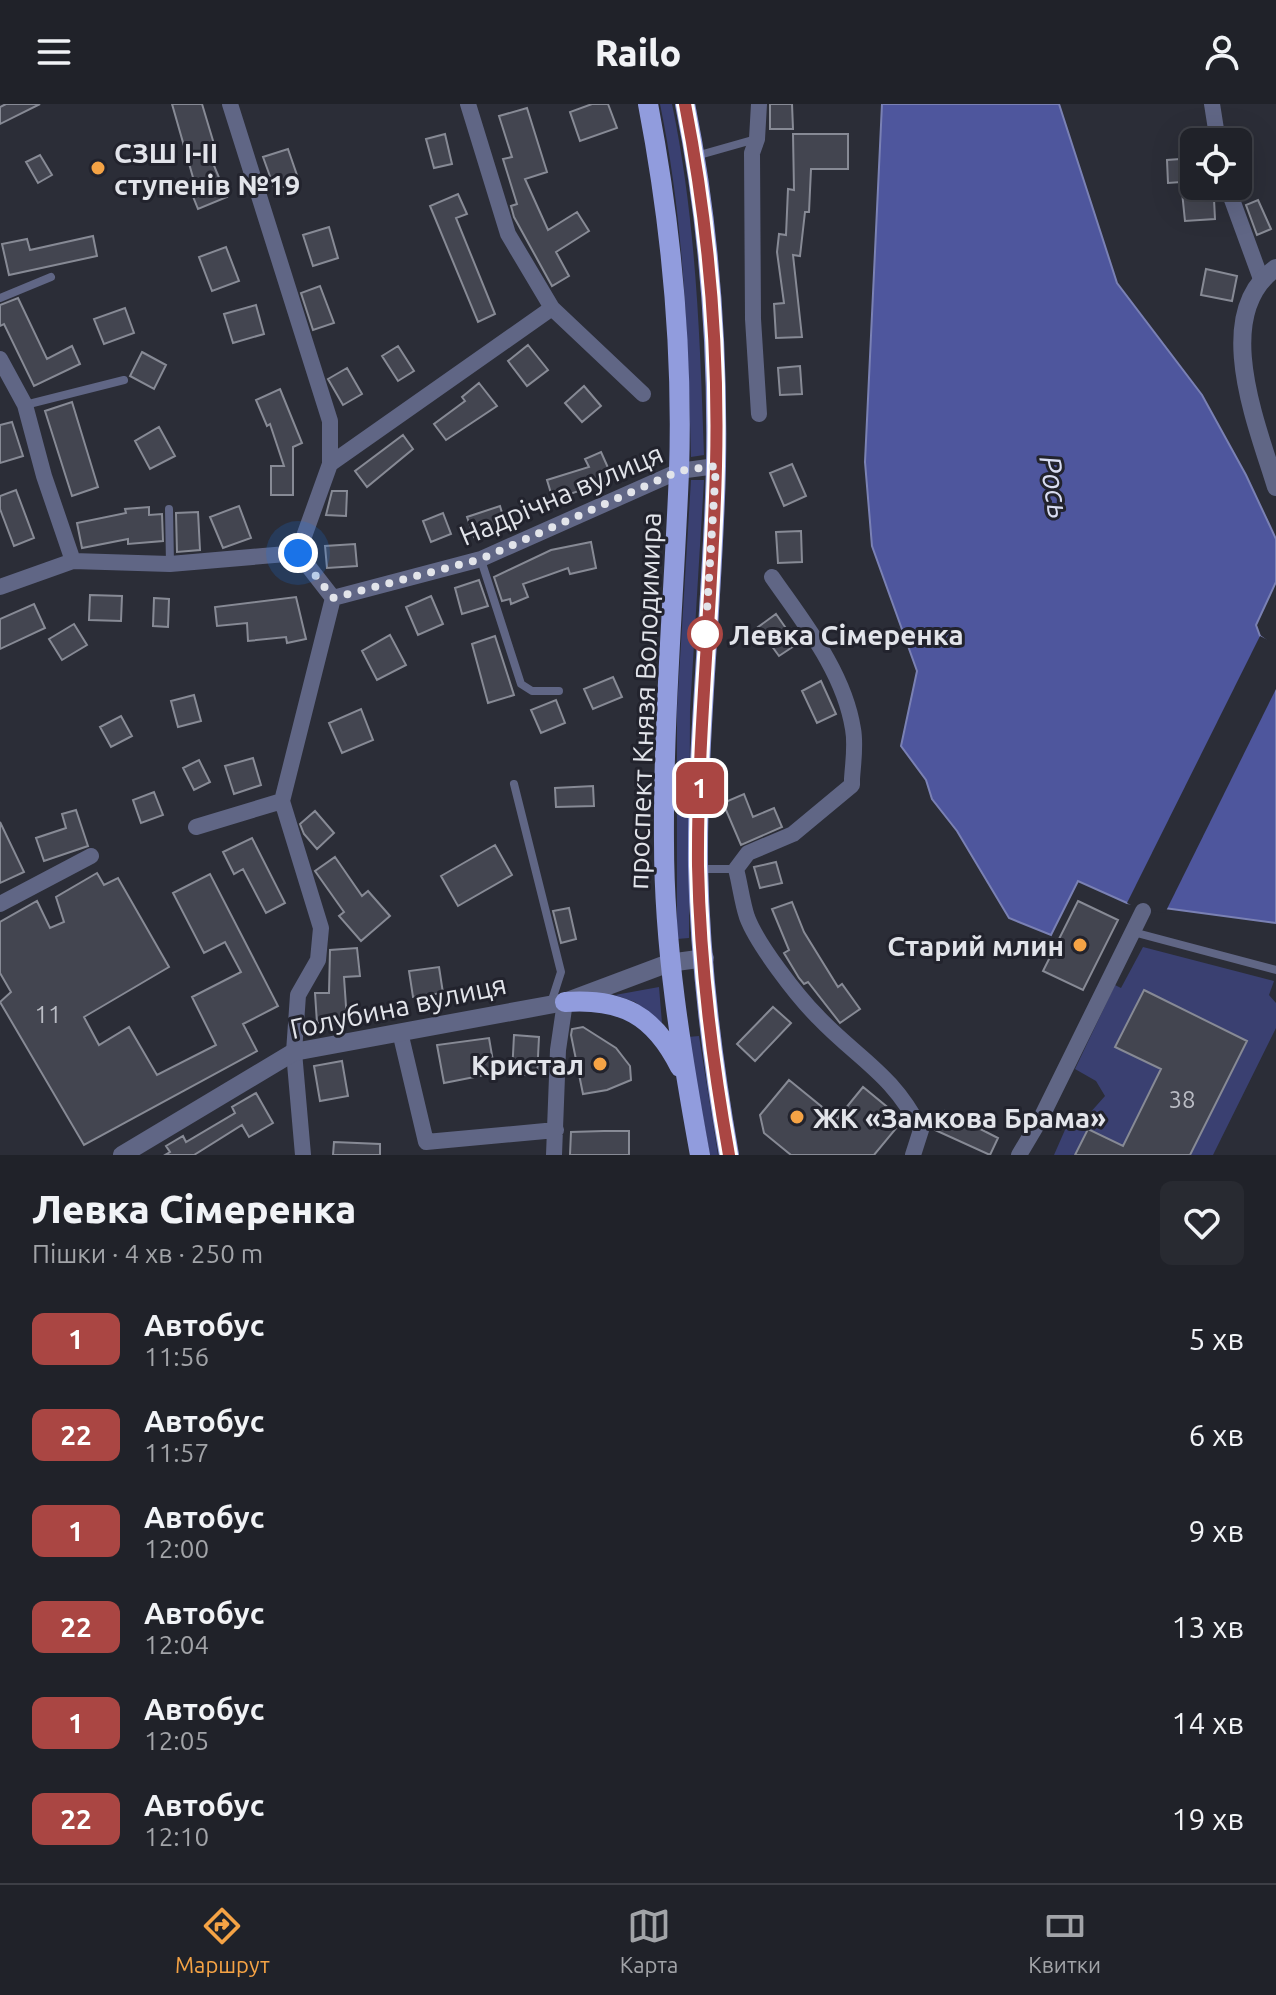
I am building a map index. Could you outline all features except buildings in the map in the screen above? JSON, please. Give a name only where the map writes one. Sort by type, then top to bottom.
[{"type":"main road","name":"проспект Князя Володимира","points":[[648,104],[658,155],[675,309],[679,471],[664,829],[669,963],[700,1155]]},
{"type":"main road","name":"проспект Князя Володимира","points":[[685,104],[695,156],[712,316],[716,466],[701,702],[698,869],[714,1073],[729,1155]]},
{"type":"main road","points":[[558,1003],[611,1002],[634,1012],[655,1029],[686,1079]]},
{"type":"street","points":[[230,104],[330,421],[330,464],[298,553]]},
{"type":"street","points":[[468,104],[508,234],[552,308],[643,394]]},
{"type":"street","points":[[759,104],[757,139],[752,153],[753,319],[759,414]]},
{"type":"street","points":[[1212,104],[1216,128]]},
{"type":"street","points":[[1234,200],[1268,273],[1243,325],[1242,371],[1276,487]]},
{"type":"street","points":[[330,464],[552,308]]},
{"type":"street","points":[[0,359],[25,405],[44,476],[73,561]]},
{"type":"street","name":"Надрічна вулиця","points":[[333,598],[481,559],[679,471],[716,466]]},
{"type":"street","points":[[0,587],[73,561],[170,564],[298,553]]},
{"type":"street","points":[[298,553],[333,598],[282,801],[321,928],[318,960],[298,995],[294,1052],[303,1155]]},
{"type":"street","points":[[772,577],[841,684],[854,730],[852,785],[793,834],[748,853],[736,869],[748,919],[794,990],[819,1019],[879,1070],[906,1101],[921,1130],[913,1155]]},
{"type":"street","points":[[196,827],[282,801]]},
{"type":"street","points":[[0,904],[91,856]]},
{"type":"street","points":[[1019,1155],[1041,1118],[1143,911]]},
{"type":"street","name":"Голубина вулиця","points":[[122,1155],[294,1052],[558,1003],[669,963],[705,958]]},
{"type":"street","points":[[554,1155],[558,1003]]},
{"type":"street","points":[[400,1032],[426,1142],[556,1130]]},
{"type":"lane","points":[[695,156],[757,139]]},
{"type":"lane","points":[[0,298],[51,277]]},
{"type":"lane","points":[[25,405],[124,380]]},
{"type":"lane","points":[[169,509],[170,564]]},
{"type":"lane","points":[[481,559],[521,684],[532,691],[559,691]]},
{"type":"lane","points":[[514,784],[561,972],[558,1003]]},
{"type":"lane","points":[[698,869],[736,869]]},
{"type":"lane","points":[[1133,932],[1276,970]]},
{"type":"shaded area","points":[[660,104],[672,104],[687,191],[696,278],[704,455],[691,457],[680,235]]},
{"type":"shaded area","points":[[691,480],[704,480],[690,710],[689,938],[677,939],[677,709]]},
{"type":"shaded area","points":[[1143,947],[1274,981],[1269,995],[1276,1003],[1276,1028],[1213,1155],[1054,1155],[1068,1123],[1089,1114],[1105,1096],[1096,1081],[1075,1069],[1115,985],[1121,988]]},
{"type":"shaded area","points":[[659,987],[662,1023],[635,1002],[615,995]]},
{"type":"shaded area","points":[[699,1036],[718,1155],[710,1155],[688,1037]]},
{"type":"water","name":"Рось","points":[[882,104],[1059,104],[1117,283],[1202,395],[1246,475],[1276,539],[1276,582],[1256,625],[1260,636],[1276,648],[1276,923],[1127,903],[1078,881],[1051,935],[1009,918],[957,831],[932,799],[926,780],[901,746],[917,671],[872,546],[865,462]]},
{"type":"pier","points":[[1260,636],[1276,644],[1276,689],[1165,913],[1139,909],[1127,903]]},
{"type":"bus line","name":"1","points":[[685,104],[695,156],[712,316],[716,466],[701,702],[698,869],[714,1073],[729,1155]]},
{"type":"place","name":"СЗШ I-II ступенів №19","points":[[98,168]]},
{"type":"place","name":"Левка Сімеренка","points":[[705,634]]},
{"type":"place","name":"Старий млин","points":[[1080,945]]},
{"type":"place","name":"Кристал","points":[[600,1064]]},
{"type":"place","name":"ЖК «Замкова Брама»","points":[[797,1117]]},
{"type":"route","points":[[298,553],[333,598],[481,559],[574,515],[679,471],[716,466],[705,643],[705,634]]}]
